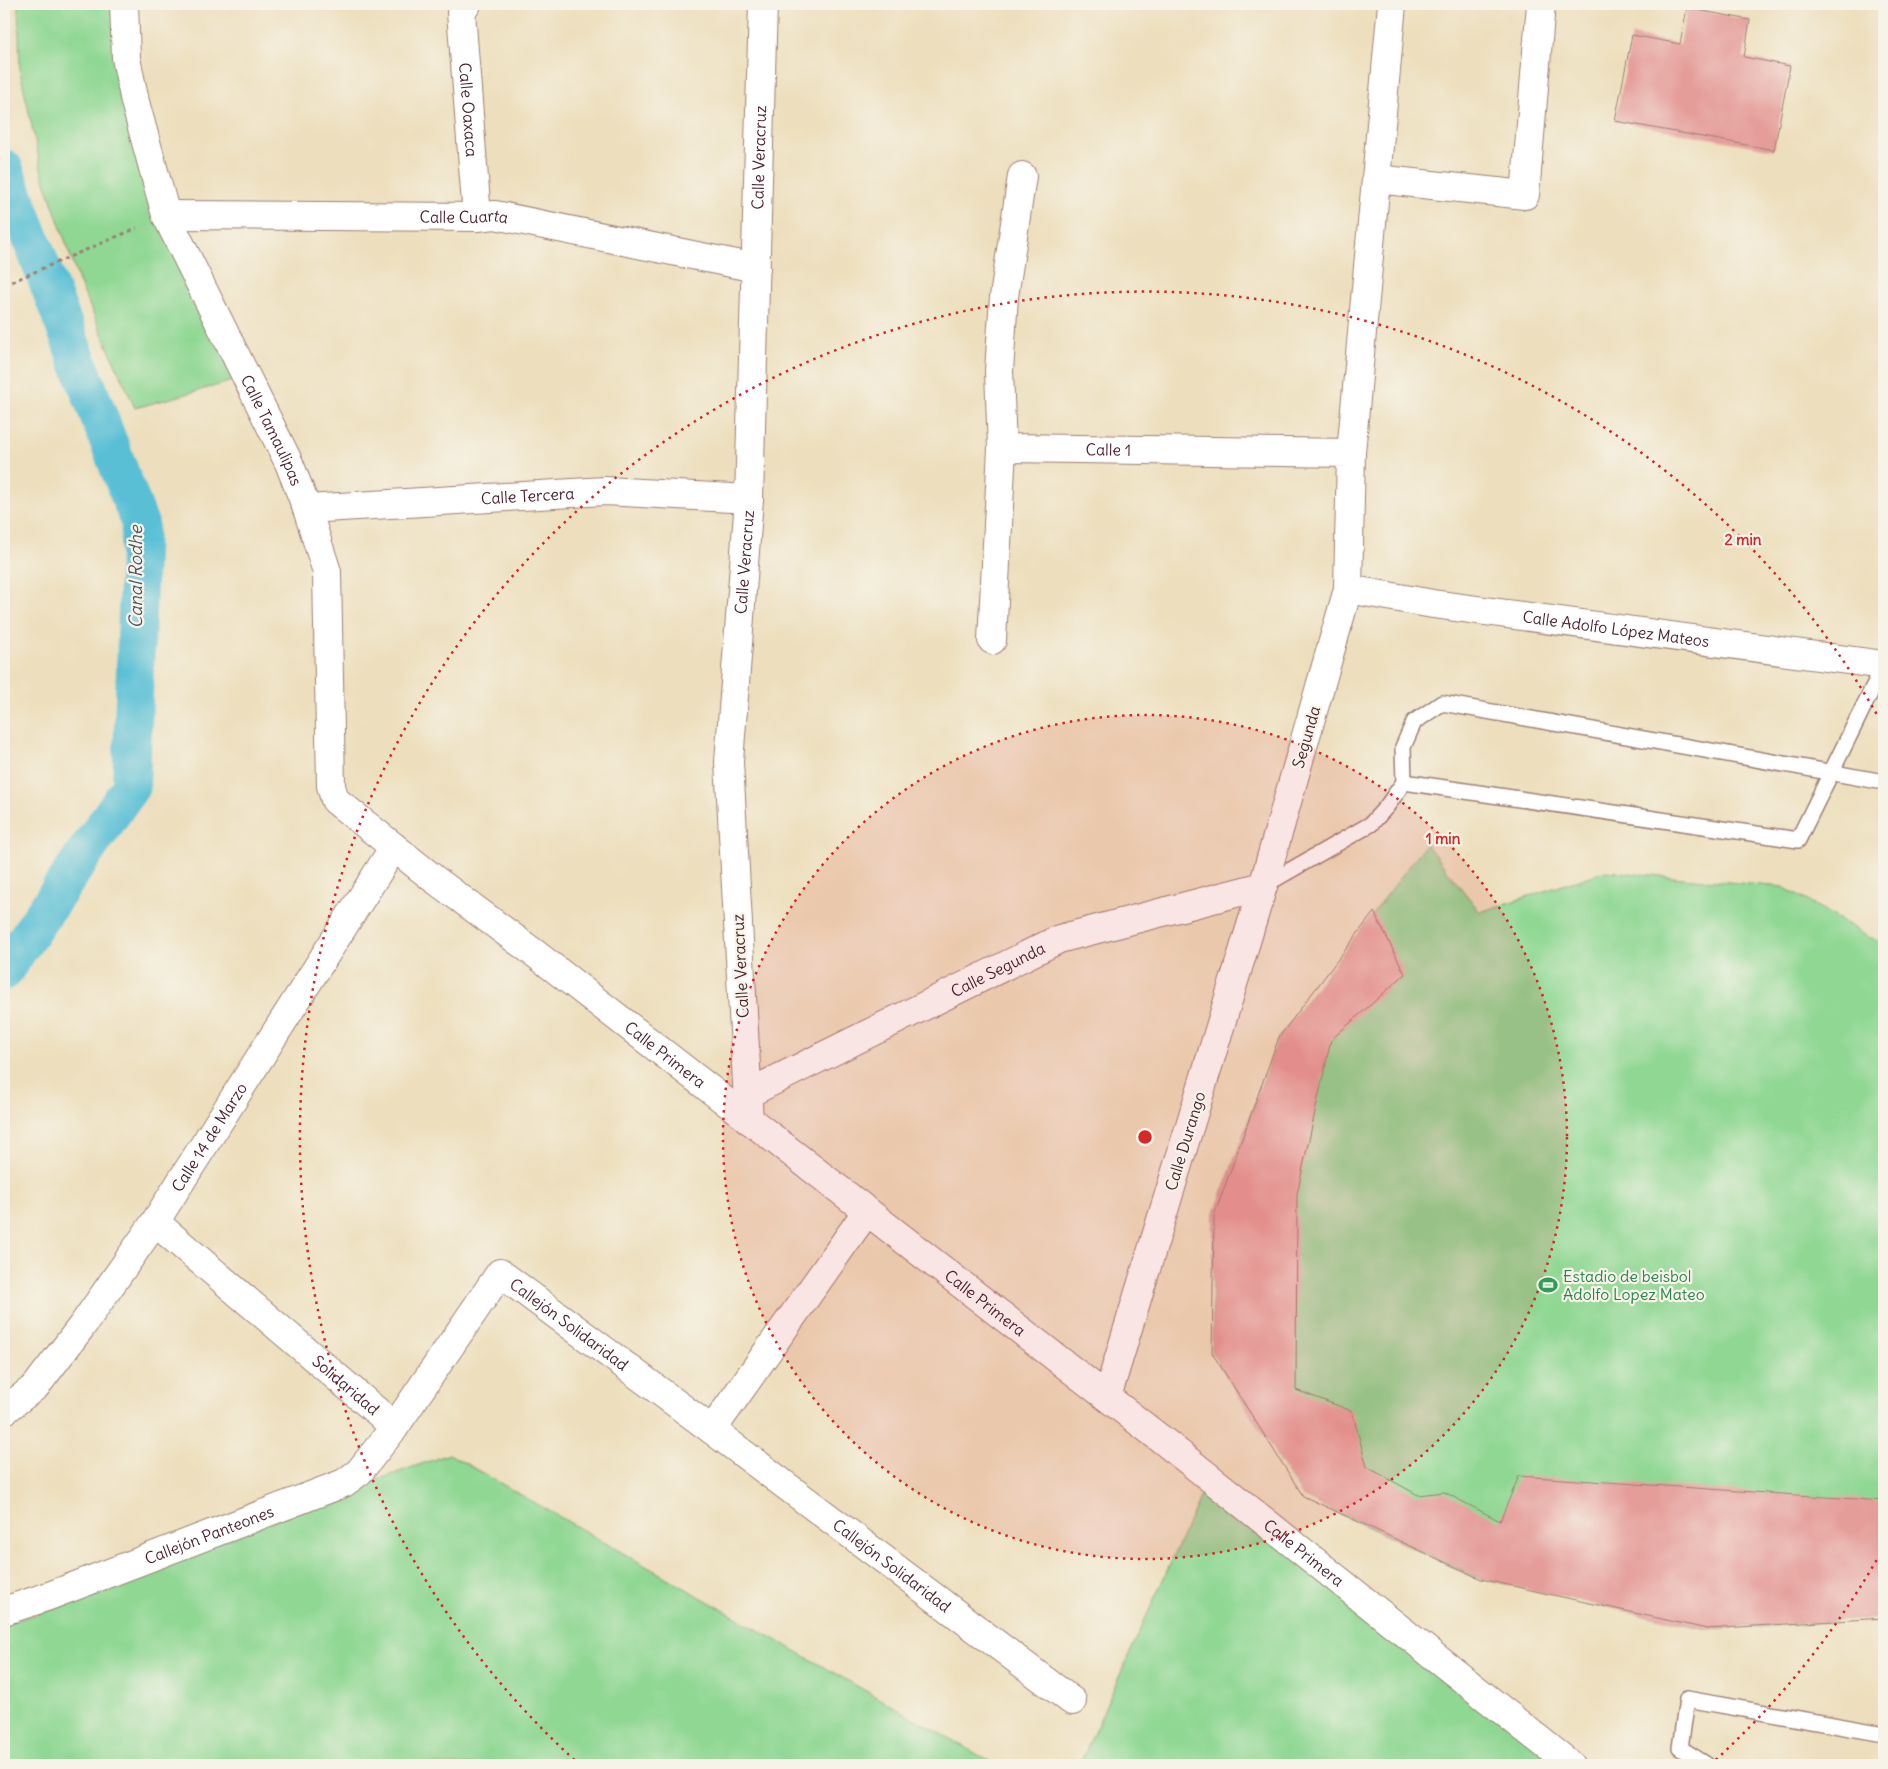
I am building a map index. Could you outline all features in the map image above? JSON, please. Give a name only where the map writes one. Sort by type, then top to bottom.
[{"type":"street","name":"Calle Tamaulipas","points":[[124,4],[126,58],[166,215],[289,463],[307,509],[327,572],[331,786],[335,800],[394,848]]},
{"type":"street","name":"Calle Oaxaca","points":[[467,4],[461,12],[477,216]]},
{"type":"street","name":"Calle Veracruz","points":[[748,1107],[729,762],[749,499],[763,4]]},
{"type":"street","points":[[1348,589],[1351,453],[1392,4]]},
{"type":"street","points":[[1376,179],[1525,195],[1541,4]]},
{"type":"street","points":[[992,640],[1002,448],[999,371],[1004,297],[1022,176]]},
{"type":"street","name":"Calle Cuarta","points":[[166,215],[496,215],[756,268]]},
{"type":"street","name":"Calle 1","points":[[1002,448],[1351,453]]},
{"type":"street","name":"Calle Tercera","points":[[307,509],[605,491],[749,499]]},
{"type":"street","name":"Calle Adolfo López Mateos","points":[[1348,589],[1433,604],[1884,665]]},
{"type":"street","name":"Segunda","points":[[1263,886],[1348,589]]},
{"type":"street","name":"Calle Primera","points":[[394,848],[537,955],[748,1107],[866,1211],[1107,1397],[1571,1765]]},
{"type":"street","name":"Calle 14 de Marzo","points":[[4,1411],[36,1386],[82,1326],[155,1222],[394,848]]},
{"type":"street","name":"Calle Segunda","points":[[748,1107],[1059,939],[1263,886]]},
{"type":"street","name":"Calle Durango","points":[[1107,1397],[1263,886]]},
{"type":"street","points":[[712,1430],[866,1211]]},
{"type":"street","name":"Solidaridad","points":[[155,1222],[394,1428],[500,1273]]},
{"type":"street","name":"Callejón Solidaridad","points":[[500,1273],[1072,1701]]},
{"type":"street","name":"Callejón Panteones","points":[[4,1611],[49,1596],[344,1483],[358,1472],[394,1428]]},
{"type":"lane","points":[[1404,782],[1798,840],[1884,665]]},
{"type":"lane","points":[[1263,886],[1371,824],[1404,782],[1403,747],[1414,722],[1442,703],[1884,782]]},
{"type":"lane","points":[[1707,1765],[1680,1748],[1686,1699],[1884,1734]]},
{"type":"path","points":[[4,284],[166,215]]},
{"type":"green space","points":[[18,4],[118,4],[121,85],[244,378],[135,408],[80,284],[42,173],[20,71]]},
{"type":"green space","name":"Estadio de beisbol Adolfo Lopez Mateo","points":[[1426,844],[1480,912],[1606,871],[1783,887],[1884,945],[1884,1618],[1707,1629],[1474,1577],[1303,1496],[1212,1353],[1214,1216],[1279,1037]]},
{"type":"green space","points":[[449,1454],[996,1765],[4,1765],[4,1624],[50,1610],[366,1484]]},
{"type":"green space","points":[[1208,1480],[1576,1765],[1067,1765],[1082,1759]]},
{"type":"building","points":[[1687,8],[1750,20],[1744,57],[1790,66],[1774,150],[1615,121],[1632,35],[1680,44]]},
{"type":"building","points":[[1374,912],[1405,974],[1331,1040],[1297,1194],[1296,1390],[1352,1411],[1367,1467],[1418,1495],[1444,1492],[1500,1521],[1519,1476],[1884,1501],[1884,1618],[1707,1629],[1481,1579],[1303,1496],[1212,1353],[1214,1216],[1279,1037]]},
{"type":"waterway","name":"Canal Rodhe","points":[[4,168],[140,524],[131,786],[4,971]]},
{"type":"place","name":"Estadio de beisbol Adolfo Lopez Mateo","points":[[1548,1285]]}]
